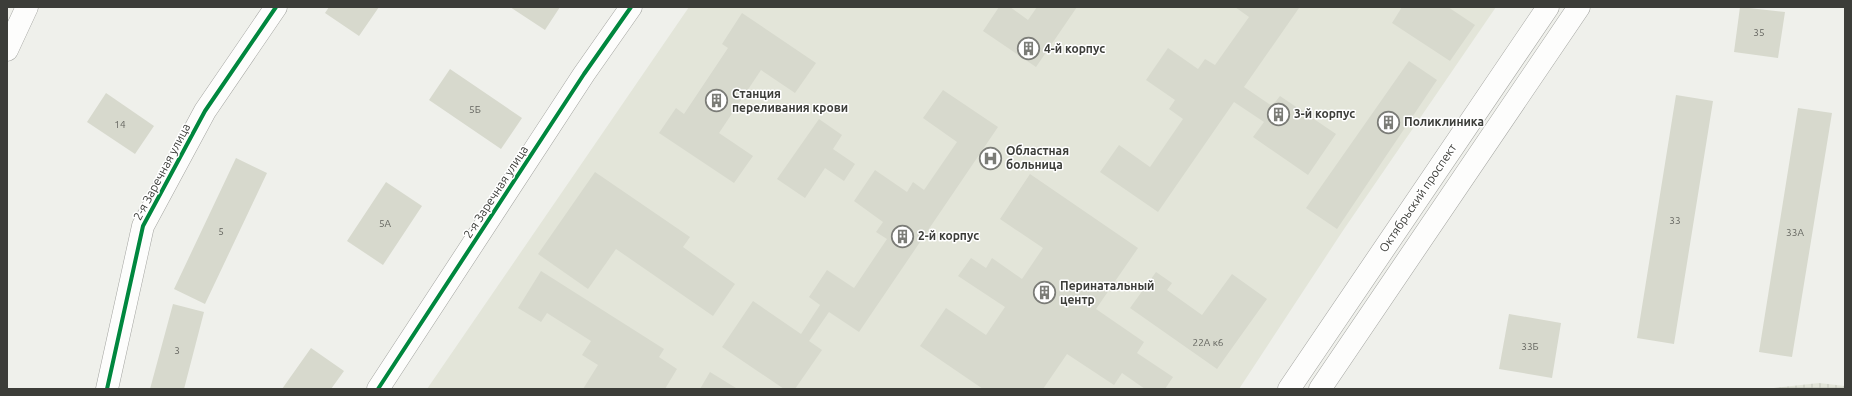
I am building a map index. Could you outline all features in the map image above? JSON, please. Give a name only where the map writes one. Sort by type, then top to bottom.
[{"type":"street","points":[[7,50],[26,7]]},
{"type":"street","name":"2-я Заречная улица","points":[[107,389],[144,226],[205,111],[276,7]]},
{"type":"street","name":"2-я Заречная улица","points":[[378,389],[584,74],[631,7]]},
{"type":"street","name":"Октябрьский проспект","points":[[1289,389],[1548,7]]},
{"type":"street","points":[[1320,389],[1578,7]]},
{"type":"shaded area","name":"Областная больница","points":[[689,7],[1496,7],[1342,232],[1239,389],[427,389]]},
{"type":"shaded area","points":[[1819,383],[1845,386],[1845,389],[1765,389]]},
{"type":"building","points":[[329,7],[379,7],[359,36],[325,13]]},
{"type":"building","points":[[510,7],[560,7],[545,30]]},
{"type":"building","name":"4-й корпус","points":[[999,7],[1010,7],[1028,20],[1037,7],[1077,7],[1036,67],[983,31]]},
{"type":"building","name":"3-й корпус","points":[[1235,7],[1299,8],[1244,87],[1272,106],[1280,96],[1336,134],[1308,175],[1253,137],[1264,122],[1234,102],[1158,212],[1100,172],[1119,145],[1150,167],[1183,119],[1169,109],[1175,100],[1146,80],[1168,48],[1198,69],[1205,59],[1215,65],[1249,17]]},
{"type":"building","points":[[1402,7],[1448,7],[1475,25],[1450,61],[1392,23]]},
{"type":"building","points":[[1740,7],[1785,12],[1778,58],[1734,52]]},
{"type":"building","name":"Станция переливания крови","points":[[742,13],[816,63],[795,93],[761,70],[719,133],[753,156],[734,183],[659,133],[676,108],[684,114],[728,48],[722,44]]},
{"type":"building","name":"Поликлиника","points":[[1409,61],[1437,80],[1337,229],[1306,208]]},
{"type":"building","points":[[450,69],[522,118],[501,149],[429,100]]},
{"type":"building","name":"2-й корпус","points":[[943,90],[998,127],[859,332],[829,312],[809,341],[822,350],[795,389],[784,389],[722,347],[753,301],[801,334],[820,305],[809,297],[827,270],[854,288],[887,239],[876,232],[883,222],[854,201],[875,170],[907,192],[913,182],[924,190],[957,142],[923,118]]},
{"type":"building","points":[[106,93],[154,126],[135,154],[87,122]]},
{"type":"building","points":[[1676,95],[1713,101],[1674,344],[1637,338]]},
{"type":"building","points":[[1798,108],[1832,113],[1792,357],[1759,352]]},
{"type":"building","points":[[819,119],[842,135],[833,149],[855,164],[844,181],[825,168],[805,198],[777,179]]},
{"type":"building","points":[[236,158],[267,173],[205,304],[174,289]]},
{"type":"building","points":[[595,172],[690,237],[683,247],[735,284],[713,316],[616,249],[588,289],[538,254]]},
{"type":"building","name":"Перинатальный центр","points":[[1030,174],[1138,248],[1096,309],[1144,342],[1137,353],[1173,377],[1165,389],[1145,389],[1122,373],[1114,385],[1067,354],[1043,389],[983,389],[920,346],[946,308],[986,335],[1005,307],[958,276],[971,258],[986,268],[992,258],[1022,279],[1043,248],[1000,219]]},
{"type":"building","points":[[386,182],[422,206],[383,265],[347,241]]},
{"type":"building","points":[[541,271],[664,349],[659,357],[677,369],[665,389],[583,389],[598,365],[582,355],[591,341],[547,313],[541,322],[518,308]]},
{"type":"building","points":[[1156,272],[1172,283],[1167,290],[1202,315],[1232,274],[1267,299],[1217,369],[1130,308]]},
{"type":"building","points":[[173,304],[204,312],[184,389],[150,389]]},
{"type":"building","points":[[1509,314],[1561,323],[1552,378],[1499,369]]},
{"type":"building","points":[[311,348],[344,371],[331,389],[282,389]]},
{"type":"building","points":[[710,372],[736,388],[736,389],[700,389]]},
{"type":"cycle path","points":[[107,389],[143,226],[205,111],[276,7]]},
{"type":"cycle path","points":[[378,389],[584,74],[631,7]]},
{"type":"place","name":"4-й корпус","points":[[1029,49]]},
{"type":"place","name":"Станция переливания крови","points":[[716,101]]},
{"type":"place","name":"3-й корпус","points":[[1279,114]]},
{"type":"place","name":"Поликлиника","points":[[1388,122]]},
{"type":"place","name":"Областная больница","points":[[990,158]]},
{"type":"place","name":"2-й корпус","points":[[903,236]]},
{"type":"place","name":"Перинатальный центр","points":[[1045,293]]}]
